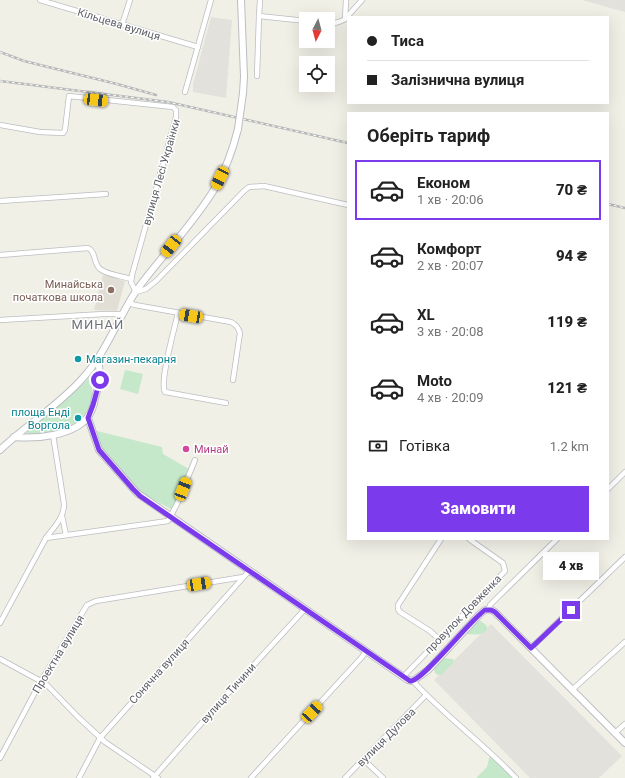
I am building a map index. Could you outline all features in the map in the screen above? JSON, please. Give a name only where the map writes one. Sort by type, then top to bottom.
[{"type":"street","name":"Кільцева вулиця","points":[[40,0],[59,2],[122,25],[198,47]]},
{"type":"street","points":[[122,25],[130,0]]},
{"type":"street","points":[[185,92],[211,0]]},
{"type":"street","points":[[0,450],[77,384],[98,359],[136,292],[216,187],[230,156],[238,128],[243,93],[244,77],[241,0]]},
{"type":"street","points":[[257,76],[260,0]]},
{"type":"street","points":[[335,23],[345,19],[346,0]]},
{"type":"street","points":[[348,16],[363,0]]},
{"type":"street","points":[[259,16],[299,20]]},
{"type":"street","name":"вулиця Лесі Українки","points":[[0,125],[40,132],[63,133],[69,96],[173,107],[177,112],[131,279]]},
{"type":"street","points":[[136,292],[146,289],[156,281],[244,190],[249,187],[264,186],[347,205]]},
{"type":"street","points":[[0,201],[106,194]]},
{"type":"street","points":[[0,255],[88,248],[92,250],[96,262],[101,269],[131,279],[136,292]]},
{"type":"street","points":[[129,303],[231,322],[238,328],[240,333],[233,380]]},
{"type":"street","points":[[178,313],[164,372],[163,388],[165,392],[226,403]]},
{"type":"street","points":[[0,320],[123,314]]},
{"type":"street","points":[[14,437],[31,438],[53,435],[71,430],[88,418],[99,388],[100,371],[98,359]]},
{"type":"street","points":[[88,418],[102,454],[133,489],[171,517],[403,677],[413,681],[426,695],[503,764],[516,778]]},
{"type":"street","points":[[53,435],[64,504],[62,516],[66,535]]},
{"type":"street","points":[[46,538],[168,521],[178,504],[195,460]]},
{"type":"street","points":[[609,488],[625,472]]},
{"type":"street","points":[[0,623],[46,538],[62,516]]},
{"type":"street","points":[[439,639],[430,631],[400,612],[398,609],[398,604],[440,540]]},
{"type":"street","name":"провулок Довженка","points":[[403,677],[505,571],[503,563],[470,540]]},
{"type":"street","points":[[413,681],[428,670],[479,615],[485,610],[489,609],[490,605],[557,540]]},
{"type":"street","points":[[531,648],[625,557]]},
{"type":"street","name":"Сонячна вулиця","points":[[79,778],[100,738],[249,571]]},
{"type":"street","name":"Проектна вулиця","points":[[0,758],[41,681],[84,610],[91,603],[244,577]]},
{"type":"street","name":"вулиця Тичини","points":[[155,777],[305,609]]},
{"type":"street","points":[[489,609],[495,612],[625,743]]},
{"type":"street","points":[[572,690],[625,642]]},
{"type":"street","points":[[251,778],[366,651]]},
{"type":"street","points":[[0,659],[41,681],[100,738],[155,777]]},
{"type":"street","name":"вулиця Дулова","points":[[345,778],[426,695]]},
{"type":"street","points":[[615,733],[625,724]]},
{"type":"street","points":[[364,760],[383,778]]},
{"type":"shaded area","points":[[582,0],[625,0],[625,12]]},
{"type":"shaded area","points":[[211,17],[232,20],[226,98],[193,92],[193,84]]},
{"type":"shaded area","name":"Минайська початкова школа","points":[[103,275],[125,281],[117,311],[94,310]]},
{"type":"shaded area","points":[[491,624],[622,756],[599,778],[530,778],[434,680]]},
{"type":"green space","points":[[125,370],[143,374],[138,394],[120,389]]},
{"type":"green space","points":[[92,375],[95,379],[92,388],[93,398],[86,413],[81,418],[69,426],[55,432],[37,434],[27,433],[27,430],[80,387]]},
{"type":"green space","points":[[97,431],[162,447],[163,454],[189,469],[175,504],[171,509],[141,493],[101,449],[96,434]]},
{"type":"green space","points":[[481,621],[487,626],[485,632],[465,634],[476,622]]},
{"type":"green space","points":[[441,658],[453,659],[454,662],[442,674],[438,675],[435,673],[434,668]]},
{"type":"green space","points":[[490,754],[514,778],[476,778],[487,767]]},
{"type":"railway","points":[[0,52],[24,61],[156,95]]},
{"type":"railway","points":[[0,81],[168,102],[347,143]]},
{"type":"railway","points":[[609,204],[625,208]]},
{"type":"place","name":"Минайська початкова школа","points":[[111,290]]},
{"type":"place","name":"Магазин-пекарня","points":[[78,359]]},
{"type":"place","name":"площа Енді Воргола","points":[[78,418]]},
{"type":"place","name":"Минай","points":[[186,449]]},
{"type":"district","name":"МИНАЙ","points":[[98,324]]},
{"type":"route","points":[[100,380],[99,388],[88,418],[99,450],[140,496],[151,502],[410,681],[415,680],[428,670],[479,615],[487,609],[495,612],[531,648],[571,610]]}]
